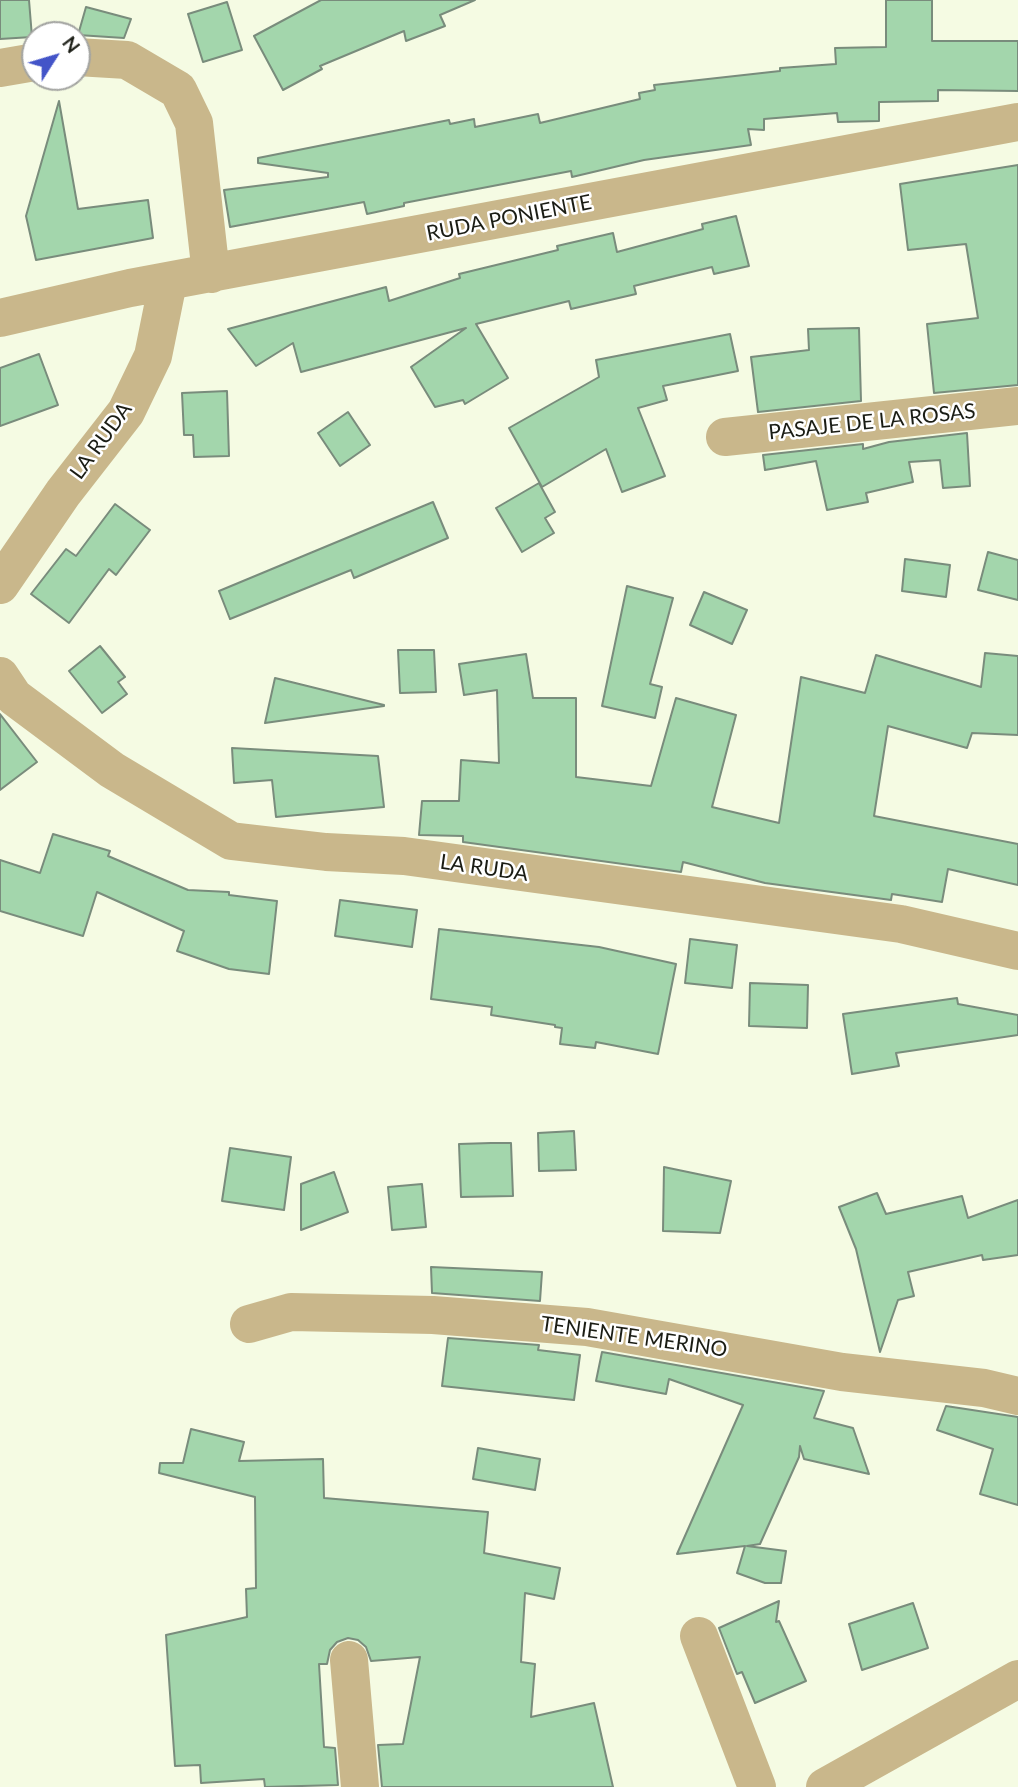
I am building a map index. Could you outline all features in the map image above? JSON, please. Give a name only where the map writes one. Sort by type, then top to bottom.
[{"type":"street","points":[[91,58],[127,60],[178,90],[194,123],[211,274]]},
{"type":"street","points":[[0,68],[21,64]]},
{"type":"street","name":"RUDA PONIENTE","points":[[0,318],[168,282],[1018,122]]},
{"type":"street","name":"LA RUDA","points":[[0,585],[63,493],[126,412],[153,356],[168,282]]},
{"type":"street","name":"PASAJE DE LA ROSAS","points":[[725,437],[1018,406]]},
{"type":"street","name":"LA RUDA","points":[[0,676],[14,697],[112,770],[231,841],[326,852],[404,856],[901,924],[1018,951]]},
{"type":"street","name":"TENIENTE MERINO","points":[[249,1324],[291,1312],[433,1315],[587,1327],[842,1372],[984,1388],[1018,1396]]},
{"type":"street","points":[[699,1636],[757,1787]]},
{"type":"street","points":[[349,1660],[360,1787]]},
{"type":"street","points":[[825,1787],[1018,1679]]},
{"type":"building","points":[[0,0],[29,0],[31,21],[21,21],[21,38],[0,39]]},
{"type":"building","points":[[321,0],[475,0],[440,15],[445,26],[406,41],[404,31],[320,66],[322,69],[283,90],[254,36]]},
{"type":"building","points":[[886,0],[932,0],[932,41],[1018,41],[1018,91],[938,90],[938,101],[879,102],[879,121],[838,122],[837,113],[764,119],[764,130],[748,129],[751,145],[644,160],[572,177],[571,171],[404,203],[404,206],[367,214],[364,202],[230,227],[224,190],[328,177],[328,173],[258,163],[258,158],[449,120],[450,124],[474,119],[475,127],[538,114],[540,123],[640,99],[639,93],[655,90],[654,85],[780,71],[780,68],[836,64],[835,48],[886,47]]},
{"type":"building","points":[[227,2],[242,50],[203,62],[188,14]]},
{"type":"building","points":[[86,7],[131,19],[124,38],[91,36],[91,21],[82,21]]},
{"type":"building","points":[[59,101],[78,209],[148,200],[153,238],[36,260],[26,216]]},
{"type":"building","points":[[1018,165],[1018,385],[934,393],[927,324],[978,318],[966,244],[908,250],[900,184]]},
{"type":"building","points":[[736,216],[749,266],[714,274],[712,267],[634,286],[636,294],[571,309],[569,301],[476,324],[508,378],[465,404],[463,400],[435,407],[411,367],[466,328],[301,372],[293,343],[256,366],[228,329],[386,287],[389,301],[460,278],[459,274],[558,250],[557,246],[613,233],[617,252],[703,229],[702,224]]},
{"type":"building","points":[[859,328],[861,401],[758,412],[751,357],[809,350],[808,329]]},
{"type":"building","points":[[730,334],[738,371],[663,386],[667,400],[638,408],[665,476],[622,492],[606,449],[542,487],[509,428],[599,377],[596,360]]},
{"type":"building","points":[[39,354],[58,405],[0,426],[0,368]]},
{"type":"building","points":[[227,391],[229,456],[194,457],[193,435],[184,435],[182,393]]},
{"type":"building","points":[[348,412],[370,445],[340,466],[318,433]]},
{"type":"building","points":[[967,433],[970,486],[943,488],[940,460],[909,462],[913,482],[866,493],[868,502],[827,510],[816,461],[765,470],[763,455],[863,444],[863,449],[889,442]]},
{"type":"building","points":[[539,483],[555,512],[545,518],[554,533],[522,552],[496,508]]},
{"type":"building","points":[[433,502],[448,538],[354,578],[351,570],[230,619],[219,591]]},
{"type":"building","points":[[115,504],[150,530],[116,575],[109,569],[69,623],[31,594],[66,549],[76,556]]},
{"type":"building","points":[[988,552],[1018,560],[1018,600],[978,590]]},
{"type":"building","points":[[905,559],[950,565],[946,597],[902,591]]},
{"type":"building","points":[[627,586],[673,598],[650,684],[662,687],[655,718],[602,706]]},
{"type":"building","points":[[704,592],[747,610],[732,644],[690,625]]},
{"type":"building","points":[[100,646],[125,677],[118,682],[127,694],[102,713],[69,671]]},
{"type":"building","points":[[398,650],[434,650],[436,692],[400,693]]},
{"type":"building","points":[[985,653],[1018,656],[1018,735],[972,733],[967,748],[888,726],[874,816],[1018,844],[1018,885],[948,869],[942,902],[892,894],[891,900],[765,883],[683,862],[681,872],[463,842],[463,836],[419,835],[422,801],[459,801],[461,760],[499,763],[497,690],[464,695],[459,664],[526,654],[533,698],[576,698],[576,777],[651,786],[676,698],[736,715],[712,807],[779,823],[801,677],[865,693],[876,655],[981,687]]},
{"type":"building","points":[[275,678],[384,705],[384,706],[265,723]]},
{"type":"building","points":[[0,714],[37,762],[0,790]]},
{"type":"building","points":[[232,748],[378,756],[384,807],[276,817],[272,780],[234,783]]},
{"type":"building","points":[[53,834],[110,851],[108,856],[188,890],[229,892],[229,895],[277,901],[269,974],[229,969],[177,951],[184,931],[97,892],[83,936],[0,911],[0,860],[40,873]]},
{"type":"building","points":[[340,900],[417,910],[412,947],[335,936]]},
{"type":"building","points":[[439,929],[599,947],[676,964],[658,1054],[596,1042],[595,1048],[560,1044],[562,1028],[555,1025],[491,1015],[492,1007],[431,999]]},
{"type":"building","points":[[690,939],[737,945],[732,988],[685,983]]},
{"type":"building","points":[[750,983],[808,985],[807,1028],[749,1026]]},
{"type":"building","points":[[957,998],[958,1004],[1018,1015],[1018,1035],[896,1053],[899,1066],[852,1074],[843,1014]]},
{"type":"building","points":[[574,1131],[576,1170],[539,1171],[538,1133]]},
{"type":"building","points":[[511,1143],[513,1196],[461,1197],[459,1144]]},
{"type":"building","points":[[230,1148],[291,1157],[284,1210],[222,1201]]},
{"type":"building","points":[[664,1167],[731,1181],[720,1233],[663,1231]]},
{"type":"building","points":[[334,1172],[348,1212],[301,1230],[301,1184]]},
{"type":"building","points":[[422,1184],[426,1227],[392,1230],[388,1187]]},
{"type":"building","points":[[877,1193],[886,1214],[962,1196],[968,1218],[1018,1200],[1018,1255],[983,1260],[982,1255],[908,1272],[914,1296],[898,1300],[880,1352],[856,1249],[839,1207]]},
{"type":"building","points":[[431,1267],[542,1272],[540,1301],[432,1293]]},
{"type":"building","points":[[448,1338],[539,1345],[538,1350],[580,1355],[574,1400],[442,1386]]},
{"type":"building","points":[[602,1352],[824,1391],[814,1418],[853,1428],[869,1474],[804,1459],[800,1446],[799,1457],[760,1544],[747,1546],[786,1551],[781,1583],[765,1583],[737,1573],[745,1546],[677,1554],[743,1405],[669,1379],[666,1394],[596,1381]]},
{"type":"building","points":[[946,1406],[1018,1417],[1018,1505],[980,1494],[993,1449],[937,1430]]},
{"type":"building","points":[[191,1429],[244,1442],[239,1461],[323,1459],[324,1498],[488,1512],[484,1553],[560,1568],[554,1599],[525,1593],[521,1662],[535,1664],[531,1717],[594,1703],[613,1787],[382,1787],[378,1745],[403,1744],[420,1657],[371,1661],[366,1647],[358,1640],[348,1638],[337,1642],[330,1650],[327,1664],[319,1664],[324,1747],[335,1748],[338,1785],[265,1787],[264,1779],[201,1783],[200,1765],[175,1766],[166,1635],[247,1617],[246,1589],[256,1588],[255,1497],[159,1473],[160,1463],[183,1463]]},
{"type":"building","points":[[478,1448],[540,1459],[535,1490],[473,1479]]},
{"type":"building","points":[[779,1601],[776,1622],[779,1621],[806,1681],[755,1703],[742,1672],[737,1674],[719,1628]]},
{"type":"building","points":[[913,1603],[928,1648],[862,1670],[849,1624]]}]
